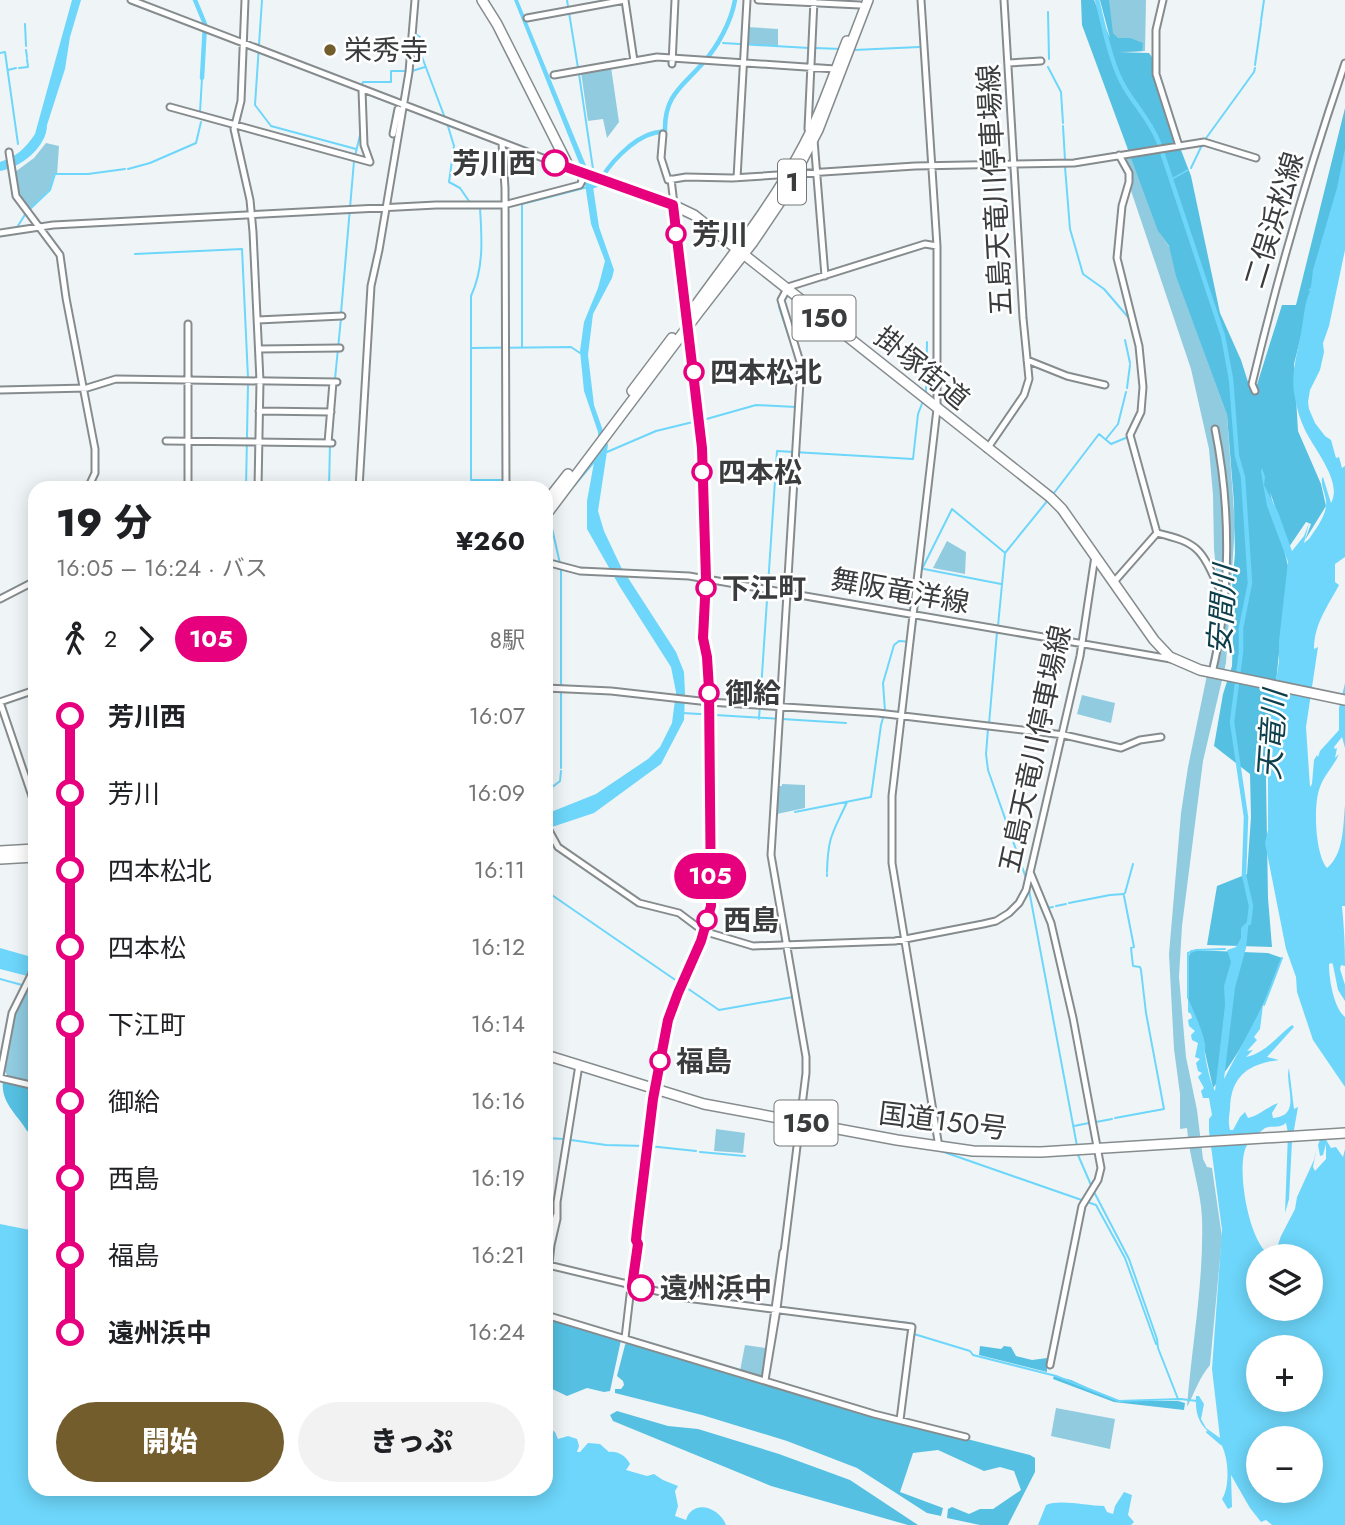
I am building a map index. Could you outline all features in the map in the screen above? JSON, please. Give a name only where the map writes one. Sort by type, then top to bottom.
[{"type":"highway","points":[[482,0],[577,171]]},
{"type":"highway","name":"1","points":[[812,136],[835,69],[863,2]]},
{"type":"highway","name":"1","points":[[553,504],[740,252],[773,213],[812,136],[863,2]]},
{"type":"highway","name":"掛塚街道","points":[[577,171],[694,215],[1050,498],[1154,640],[1170,657],[1212,673]]},
{"type":"highway","name":"1","points":[[553,494],[591,451]]},
{"type":"highway","name":"150","points":[[1212,673],[1345,700]]},
{"type":"highway","points":[[0,852],[28,853]]},
{"type":"highway","points":[[0,859],[28,854]]},
{"type":"highway","name":"国道150号","points":[[553,1057],[704,1104],[939,1147],[1013,1152],[1085,1150],[1345,1133]]},
{"type":"street","points":[[0,233],[38,226],[384,208],[504,205],[580,186],[582,181],[577,171],[131,0]]},
{"type":"street","points":[[245,0],[241,101],[235,125],[252,215],[260,381],[258,481]]},
{"type":"street","points":[[357,481],[368,290],[405,73],[413,0]]},
{"type":"street","points":[[527,18],[625,0],[634,61]]},
{"type":"street","points":[[672,61],[675,0]]},
{"type":"street","points":[[737,178],[747,0]]},
{"type":"street","points":[[758,0],[863,2]]},
{"type":"street","points":[[921,0],[937,246],[937,409],[891,803],[892,863],[939,1147]]},
{"type":"street","name":"五島天竜川停車場線","points":[[987,449],[1026,391],[1029,379],[1004,0]]},
{"type":"street","points":[[1163,0],[1156,30],[1156,74],[1178,146]]},
{"type":"street","points":[[814,1],[808,129],[812,136],[817,172],[825,276]]},
{"type":"street","points":[[554,75],[657,57],[672,61],[835,69]]},
{"type":"street","points":[[1008,63],[1041,61]]},
{"type":"street","name":"二俣浜松線","points":[[1255,391],[1252,384],[1272,299],[1345,63]]},
{"type":"street","points":[[170,107],[370,162],[363,145],[362,90]]},
{"type":"street","points":[[663,134],[661,158],[668,180],[931,165],[1074,163],[1204,142],[1256,158]]},
{"type":"street","points":[[502,143],[506,481]]},
{"type":"street","points":[[10,153],[16,196],[60,255],[95,449],[95,473],[91,481]]},
{"type":"street","points":[[1119,155],[1128,170],[1129,181],[1122,206],[1117,258],[1140,349],[1143,387],[1141,412],[1130,435],[1157,533]]},
{"type":"street","points":[[625,1338],[655,1090],[671,1012],[700,943],[711,906],[709,702],[707,657],[703,638],[706,579],[702,448],[671,179]]},
{"type":"street","points":[[765,1380],[800,1122],[806,1057],[771,855],[801,365],[781,305],[782,295],[787,289],[925,244],[937,246]]},
{"type":"street","points":[[258,320],[342,316]]},
{"type":"street","points":[[188,324],[188,481]]},
{"type":"street","points":[[259,349],[340,348]]},
{"type":"street","points":[[1027,360],[1068,376],[1105,385]]},
{"type":"street","points":[[0,390],[83,388],[116,379],[335,382],[330,443],[166,441]]},
{"type":"street","points":[[259,411],[331,412]]},
{"type":"street","points":[[1212,673],[1223,617],[1226,577],[1224,492],[1215,429]]},
{"type":"street","points":[[1113,583],[1157,533]]},
{"type":"street","points":[[1157,533],[1185,540],[1195,546],[1219,588]]},
{"type":"street","name":"五島天竜川停車場線","points":[[553,840],[563,851],[639,903],[679,913],[703,930],[748,945],[786,946],[904,940],[1000,919],[1017,907],[1029,877],[1083,644],[1088,589],[1095,556]]},
{"type":"street","name":"舞阪竜洋線","points":[[553,564],[580,571],[671,574],[706,579],[1170,657]]},
{"type":"street","points":[[0,599],[28,585]]},
{"type":"street","points":[[553,688],[884,714],[1063,735],[1121,748],[1140,740],[1161,737]]},
{"type":"street","points":[[28,692],[0,702],[28,784]]},
{"type":"street","points":[[0,709],[28,791]]},
{"type":"street","points":[[1029,877],[1051,923],[1073,1018],[1101,1172],[1082,1206],[1050,1365]]},
{"type":"street","points":[[28,980],[15,1006],[0,1077],[28,1084]]},
{"type":"street","points":[[0,1031],[8,1033]]},
{"type":"street","points":[[553,1236],[579,1065]]},
{"type":"street","points":[[553,1269],[686,1298],[912,1327],[900,1420]]},
{"type":"street","points":[[765,1380],[776,1309]]},
{"type":"street","points":[[553,1317],[900,1420],[967,1437]]},
{"type":"shaded area","points":[[1081,0],[1094,0],[1110,38],[1100,0],[1109,0],[1113,33],[1118,38],[1130,38],[1143,43],[1142,51],[1116,52],[1149,53],[1154,60],[1171,124],[1191,176],[1220,313],[1249,385],[1255,391],[1282,305],[1296,305],[1345,108],[1345,162],[1294,364],[1298,431],[1321,484],[1326,506],[1305,540],[1311,524],[1306,522],[1289,547],[1270,492],[1288,566],[1266,779],[1268,898],[1272,947],[1207,945],[1217,886],[1247,874],[1251,817],[1250,774],[1214,746],[1223,694],[1232,666],[1231,599],[1235,553],[1227,415],[1176,276],[1169,246],[1158,231],[1082,25]]},
{"type":"shaded area","points":[[1100,0],[1146,0],[1145,51],[1116,53]]},
{"type":"shaded area","points":[[747,27],[778,29],[778,46],[746,44]]},
{"type":"shaded area","points":[[611,67],[619,122],[607,138],[603,119],[588,121],[581,72]]},
{"type":"shaded area","points":[[46,143],[59,146],[57,175],[54,175],[50,189],[28,211],[19,200],[15,172],[34,158]]},
{"type":"shaded area","points":[[1130,152],[1159,232],[1170,248],[1185,299],[1227,415],[1235,525],[1226,663],[1203,761],[1182,926],[1179,977],[1186,1057],[1197,1110],[1203,1159],[1207,1167],[1212,1168],[1222,1237],[1210,1365],[1187,1407],[1199,1289],[1202,1218],[1187,1128],[1180,1129],[1180,1094],[1174,1049],[1169,954],[1181,813],[1220,612],[1209,449],[1191,369],[1119,155]]},
{"type":"shaded area","points":[[947,541],[966,552],[965,574],[933,568]]},
{"type":"shaded area","points":[[1082,695],[1115,703],[1111,723],[1077,714]]},
{"type":"shaded area","points":[[805,785],[805,808],[777,814],[779,786]]},
{"type":"shaded area","points":[[1191,950],[1268,953],[1282,958],[1253,1026],[1213,1088],[1200,1030],[1188,1002],[1187,962]]},
{"type":"shaded area","points":[[28,988],[28,1081],[8,1077],[4,1070],[16,1012]]},
{"type":"shaded area","points":[[3,1080],[28,1085],[28,1131],[11,1108],[3,1088]]},
{"type":"shaded area","points":[[716,1129],[745,1133],[743,1153],[714,1151]]},
{"type":"shaded area","points":[[553,1319],[621,1340],[610,1391],[587,1388],[567,1396],[553,1389]]},
{"type":"shaded area","points":[[627,1342],[873,1415],[1030,1455],[1035,1458],[1035,1472],[1008,1525],[980,1525],[947,1518],[948,1509],[952,1507],[969,1514],[980,1509],[993,1509],[1021,1490],[1014,1471],[1000,1467],[984,1471],[938,1450],[913,1453],[900,1492],[943,1508],[941,1516],[927,1513],[857,1468],[787,1441],[702,1415],[615,1393],[615,1389],[621,1389],[624,1385],[617,1376]]},
{"type":"shaded area","points":[[745,1345],[767,1350],[762,1378],[740,1371]]},
{"type":"shaded area","points":[[980,1346],[1001,1349],[1004,1346],[1011,1347],[1016,1356],[1032,1360],[1047,1358],[1047,1372],[979,1355]]},
{"type":"shaded area","points":[[1054,1376],[1071,1380],[1117,1401],[1178,1401],[1185,1403],[1184,1410],[1114,1402],[1053,1379]]},
{"type":"shaded area","points":[[1056,1408],[1115,1419],[1110,1449],[1051,1436]]},
{"type":"shaded area","points":[[617,1411],[668,1426],[698,1429],[850,1480],[918,1525],[908,1525],[771,1486],[613,1421],[610,1415]]},
{"type":"water","points":[[72,0],[81,0],[46,133],[37,148],[24,161],[0,171],[0,162],[20,151],[35,134]]},
{"type":"water","points":[[514,0],[518,0],[592,180],[599,227],[614,270],[593,314],[588,355],[594,405],[608,445],[598,511],[621,567],[676,652],[684,672],[685,693],[684,720],[661,764],[594,813],[553,827],[553,811],[596,794],[648,759],[660,747],[672,723],[676,692],[671,667],[587,529],[587,501],[595,457],[599,454],[598,432],[584,391],[580,351],[584,322],[598,288],[605,261],[591,224],[580,165]]},
{"type":"water","name":"天竜川","points":[[1345,149],[1345,250],[1323,343],[1320,370],[1310,390],[1308,402],[1315,423],[1331,440],[1342,468],[1345,466],[1345,557],[1335,564],[1335,582],[1339,585],[1316,631],[1314,649],[1318,647],[1306,727],[1310,787],[1314,760],[1339,730],[1339,708],[1345,683],[1345,748],[1342,737],[1334,747],[1337,748],[1335,758],[1339,754],[1320,787],[1316,816],[1320,852],[1327,868],[1340,847],[1345,805],[1345,906],[1342,906],[1345,966],[1341,965],[1340,969],[1345,985],[1345,1001],[1338,990],[1333,965],[1329,964],[1333,993],[1345,1017],[1345,1087],[1313,1040],[1297,992],[1296,977],[1286,949],[1265,843],[1268,830],[1268,734],[1279,661],[1288,562],[1267,506],[1261,472],[1262,468],[1264,485],[1278,512],[1292,551],[1304,536],[1309,523],[1304,543],[1323,516],[1326,498],[1323,477],[1331,503],[1334,495],[1326,466],[1300,418],[1293,382],[1305,306],[1310,291],[1308,290],[1337,188]]},
{"type":"water","points":[[1249,920],[1246,948],[1235,988],[1224,1079],[1263,1005],[1260,1029],[1254,1037],[1257,1040],[1247,1051],[1253,1050],[1246,1057],[1266,1048],[1292,1025],[1294,1027],[1267,1057],[1279,1060],[1258,1065],[1238,1080],[1231,1098],[1230,1130],[1233,1130],[1245,1112],[1248,1118],[1278,1103],[1272,1113],[1273,1118],[1287,1112],[1290,1106],[1289,1068],[1294,1109],[1298,1107],[1292,1141],[1289,1199],[1285,1213],[1288,1133],[1286,1123],[1263,1129],[1246,1147],[1243,1158],[1246,1206],[1260,1244],[1246,1244],[1246,1321],[1323,1321],[1323,1244],[1278,1244],[1295,1209],[1297,1197],[1317,1147],[1313,1167],[1315,1171],[1326,1159],[1326,1144],[1323,1155],[1320,1156],[1318,1145],[1321,1137],[1325,1138],[1331,1148],[1336,1147],[1343,1157],[1345,1149],[1345,1525],[1272,1525],[1266,1520],[1261,1522],[1247,1503],[1323,1503],[1323,1426],[1246,1426],[1246,1501],[1231,1475],[1232,1507],[1228,1509],[1222,1499],[1227,1480],[1224,1450],[1221,1443],[1208,1432],[1201,1423],[1196,1409],[1196,1396],[1199,1396],[1204,1404],[1201,1419],[1206,1428],[1220,1438],[1212,1369],[1222,1230],[1209,1131],[1209,1119],[1212,1115],[1209,1098],[1203,1098],[1201,1091],[1204,1088],[1198,1077],[1202,1073],[1198,1071],[1196,1063],[1200,1059],[1195,1057],[1198,1043],[1192,1040],[1191,1035],[1195,1031],[1189,1026],[1188,1020],[1192,1018],[1188,1012],[1188,998],[1204,1038],[1208,1069],[1215,1091],[1225,1005],[1224,986],[1231,962],[1227,950],[1236,947],[1241,938],[1241,928]]},
{"type":"water","points":[[0,948],[28,956],[28,976],[0,969]]},
{"type":"water","points":[[0,1224],[28,1230],[28,1496],[553,1496],[553,1431],[558,1439],[568,1436],[577,1439],[577,1452],[588,1443],[600,1444],[609,1452],[619,1453],[626,1459],[630,1464],[626,1470],[647,1476],[654,1474],[678,1486],[675,1491],[678,1506],[675,1516],[686,1520],[694,1509],[706,1508],[718,1514],[726,1525],[0,1525]]},
{"type":"water","points":[[1124,1492],[1132,1495],[1128,1515],[1134,1522],[1131,1525],[1038,1525],[1046,1505],[1052,1503],[1104,1506],[1107,1512],[1113,1514]]},
{"type":"waterway","points":[[195,0],[205,24],[202,78]]},
{"type":"waterway","points":[[262,0],[255,105],[271,126],[356,149]]},
{"type":"waterway","points":[[567,0],[578,68]]},
{"type":"waterway","points":[[590,187],[599,184],[614,161],[629,146],[646,136],[665,131],[671,100],[714,49],[727,25],[735,0]]},
{"type":"waterway","name":"安間川","points":[[1097,0],[1108,46],[1120,79],[1159,143],[1223,336],[1231,379],[1237,456],[1243,477],[1250,583],[1241,628],[1241,652],[1232,722],[1246,817],[1244,875],[1251,906],[1249,923]]},
{"type":"waterway","points":[[1261,21],[1264,0]]},
{"type":"waterway","points":[[1048,12],[1049,59]]},
{"type":"waterway","points":[[1255,65],[1261,23]]},
{"type":"waterway","points":[[25,24],[26,46]]},
{"type":"waterway","points":[[414,33],[420,37],[422,57],[445,118]]},
{"type":"waterway","points":[[723,43],[809,48]]},
{"type":"waterway","points":[[854,50],[919,47]]},
{"type":"waterway","points":[[815,48],[841,49]]},
{"type":"waterway","points":[[26,50],[27,57]]},
{"type":"waterway","points":[[0,53],[5,52],[18,144]]},
{"type":"waterway","points":[[19,68],[28,67],[27,59]]},
{"type":"waterway","points":[[361,87],[363,82],[391,82],[391,71],[412,71],[425,67]]},
{"type":"waterway","points":[[1048,67],[1061,92],[1063,123]]},
{"type":"waterway","points":[[8,70],[16,68]]},
{"type":"waterway","points":[[1204,141],[1255,68]]},
{"type":"waterway","points":[[579,74],[593,169],[590,171]]},
{"type":"waterway","points":[[200,112],[202,78]]},
{"type":"waterway","points":[[128,169],[150,163],[196,143],[201,122]]},
{"type":"waterway","points":[[447,123],[454,146],[449,182],[460,188],[471,204]]},
{"type":"waterway","points":[[1063,126],[1065,160]]},
{"type":"waterway","points":[[355,156],[361,131]]},
{"type":"waterway","points":[[1191,168],[1202,145]]},
{"type":"waterway","points":[[341,313],[354,161]]},
{"type":"waterway","points":[[1065,167],[1070,229],[1083,274],[1104,289],[1128,317]]},
{"type":"waterway","points":[[30,209],[50,190],[55,174],[88,174],[125,169]]},
{"type":"waterway","points":[[1170,180],[1188,170]]},
{"type":"waterway","points":[[522,348],[522,204],[588,187]]},
{"type":"waterway","points":[[475,208],[480,208],[481,242],[478,275],[471,296],[471,480],[504,480]]},
{"type":"waterway","points":[[16,229],[26,213]]},
{"type":"waterway","points":[[135,254],[242,249],[248,378]]},
{"type":"waterway","points":[[783,290],[779,307],[799,367]]},
{"type":"waterway","points":[[335,379],[341,318]]},
{"type":"waterway","points":[[1125,340],[1130,363]]},
{"type":"waterway","points":[[926,393],[927,342]]},
{"type":"waterway","points":[[472,348],[571,347],[580,353]]},
{"type":"waterway","points":[[1127,388],[1130,365]]},
{"type":"waterway","points":[[246,481],[248,384]]},
{"type":"waterway","points":[[1106,439],[1118,424],[1126,392]]},
{"type":"waterway","points":[[759,719],[777,451],[913,459],[918,414],[923,401]]},
{"type":"waterway","points":[[703,420],[756,405],[796,407]]},
{"type":"waterway","points":[[607,452],[656,431],[697,421]]},
{"type":"waterway","points":[[1054,493],[1099,434],[1111,444],[1128,437]]},
{"type":"waterway","points":[[329,481],[330,444]]},
{"type":"waterway","points":[[573,487],[594,462]]},
{"type":"waterway","points":[[998,626],[1005,553],[1048,500]]},
{"type":"waterway","points":[[921,571],[952,509],[1004,552]]},
{"type":"waterway","points":[[553,533],[561,568],[561,768]]},
{"type":"waterway","points":[[924,569],[1001,584]]},
{"type":"waterway","points":[[916,613],[919,587]]},
{"type":"waterway","points":[[795,812],[871,797],[885,711],[883,683],[894,645],[899,641],[913,642],[916,619]]},
{"type":"waterway","points":[[989,724],[997,632]]},
{"type":"waterway","points":[[683,713],[846,723]]},
{"type":"waterway","points":[[988,729],[988,770],[1026,878]]},
{"type":"waterway","points":[[553,786],[560,781],[561,771]]},
{"type":"waterway","points":[[827,872],[830,842],[847,802]]},
{"type":"waterway","points":[[1125,893],[1133,864]]},
{"type":"waterway","points":[[1029,890],[1077,1146]]},
{"type":"waterway","points":[[1069,903],[1124,894]]},
{"type":"waterway","points":[[553,896],[719,1010],[793,997],[784,948]]},
{"type":"waterway","points":[[1115,1118],[1164,1109],[1141,970],[1140,967],[1133,966],[1131,948],[1134,947],[1124,896]]},
{"type":"waterway","points":[[1056,906],[1066,904]]},
{"type":"waterway","points":[[1047,908],[1053,907]]},
{"type":"waterway","points":[[817,941],[833,941]]},
{"type":"waterway","points":[[1188,998],[1188,953],[1196,950],[1225,949]]},
{"type":"waterway","points":[[1264,1005],[1282,958]]},
{"type":"waterway","points":[[0,979],[22,985]]},
{"type":"waterway","points":[[13,1020],[16,1012]]},
{"type":"waterway","points":[[929,1068],[941,1142]]},
{"type":"waterway","points":[[1096,1122],[1112,1119]]},
{"type":"waterway","points":[[1074,1126],[1089,1123]]},
{"type":"waterway","points":[[553,1138],[564,1139]]},
{"type":"waterway","points":[[571,1140],[606,1145],[645,1146]]},
{"type":"waterway","points":[[649,1146],[696,1151]]},
{"type":"waterway","points":[[941,1151],[1096,1205],[1125,1258],[1156,1344]]},
{"type":"waterway","points":[[700,1152],[745,1156]]},
{"type":"waterway","points":[[1078,1155],[1091,1185]]},
{"type":"waterway","points":[[1093,1190],[1129,1259],[1178,1399]]},
{"type":"waterway","points":[[677,1293],[752,1304]]},
{"type":"waterway","points":[[844,1316],[909,1323],[910,1326]]},
{"type":"waterway","points":[[914,1334],[970,1351],[973,1355],[1056,1376],[1119,1401],[1197,1401]]},
{"type":"waterway","points":[[1207,1432],[1221,1444]]},
{"type":"bus line","name":"105","points":[[555,163],[673,205],[702,448],[706,554],[703,638],[709,689],[711,906],[701,941],[678,993],[665,1034],[636,1240],[638,1244],[632,1286],[641,1288]]},
{"type":"place","name":"栄秀寺","points":[[330,50]]},
{"type":"place","name":"芳川西","points":[[555,163]]},
{"type":"place","name":"芳川","points":[[676,234]]},
{"type":"place","name":"四本松北","points":[[694,372]]},
{"type":"place","name":"四本松","points":[[702,472]]},
{"type":"place","name":"下江町","points":[[706,588]]},
{"type":"place","name":"御給","points":[[709,693]]},
{"type":"place","name":"西島","points":[[707,920]]},
{"type":"place","name":"福島","points":[[660,1061]]},
{"type":"place","name":"遠州浜中","points":[[641,1288]]}]
